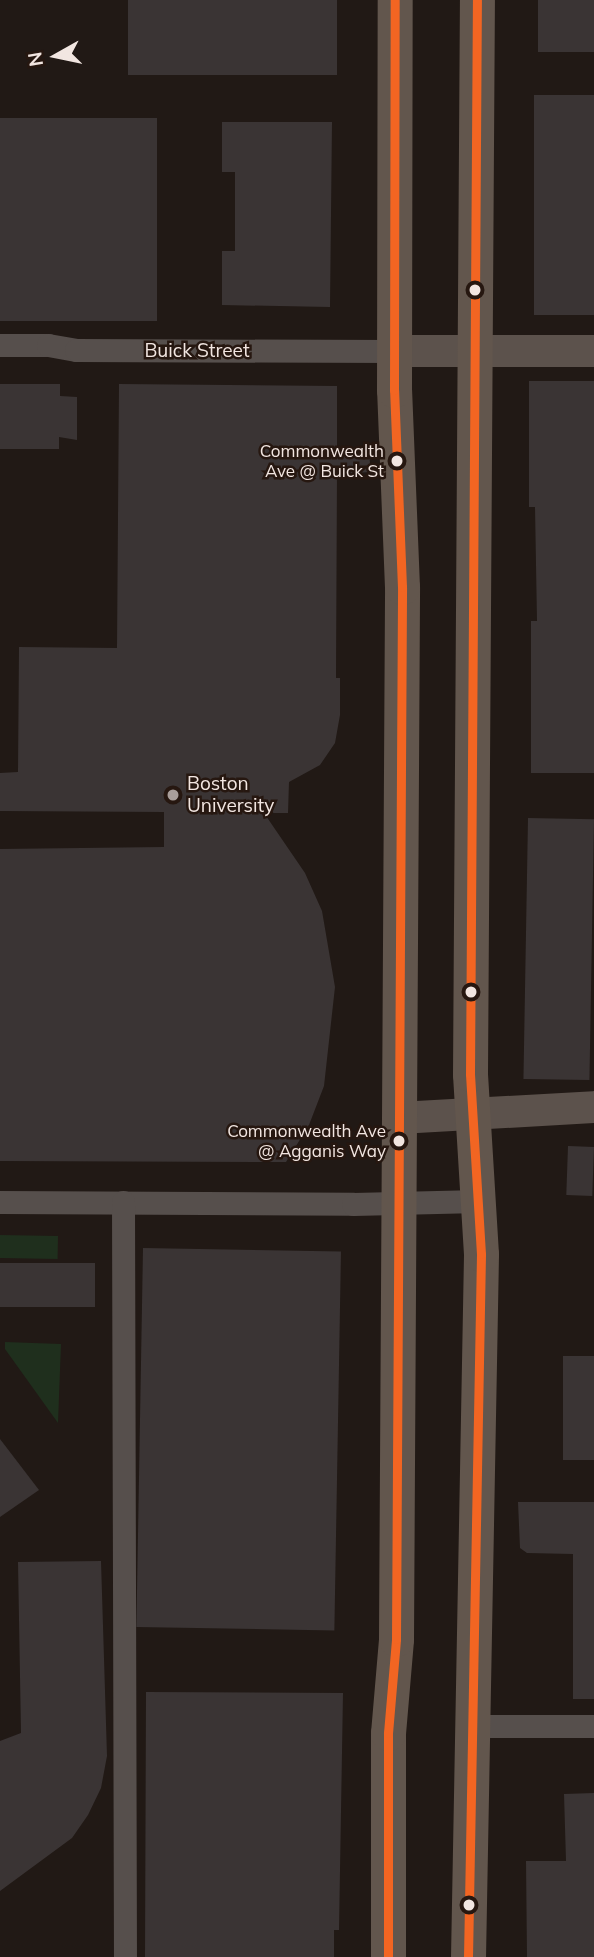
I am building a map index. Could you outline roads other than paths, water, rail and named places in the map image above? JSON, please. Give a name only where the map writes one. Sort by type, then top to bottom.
[{"type":"main road","points":[[388,1957],[388,1733],[396,1639],[402,587],[394,351],[395,0]]},
{"type":"main road","points":[[468,1957],[470,1726],[480,1438],[480,1201],[470,1074],[477,0]]},
{"type":"main road","points":[[394,351],[594,351]]},
{"type":"main road","points":[[399,1118],[473,1116],[594,1107]]},
{"type":"street","name":"Buick Street","points":[[0,345],[48,345],[76,350],[394,351]]},
{"type":"street","points":[[0,1202],[353,1204],[480,1201]]},
{"type":"street","points":[[123,1202],[125,1957]]},
{"type":"street","points":[[470,1726],[594,1726]]},
{"type":"place","name":"Commonwealth Ave @ Buick St","points":[[397,461]]},
{"type":"place","name":"Boston University","points":[[173,795]]},
{"type":"place","name":"Commonwealth Ave @ Agganis Way","points":[[399,1141]]}]
